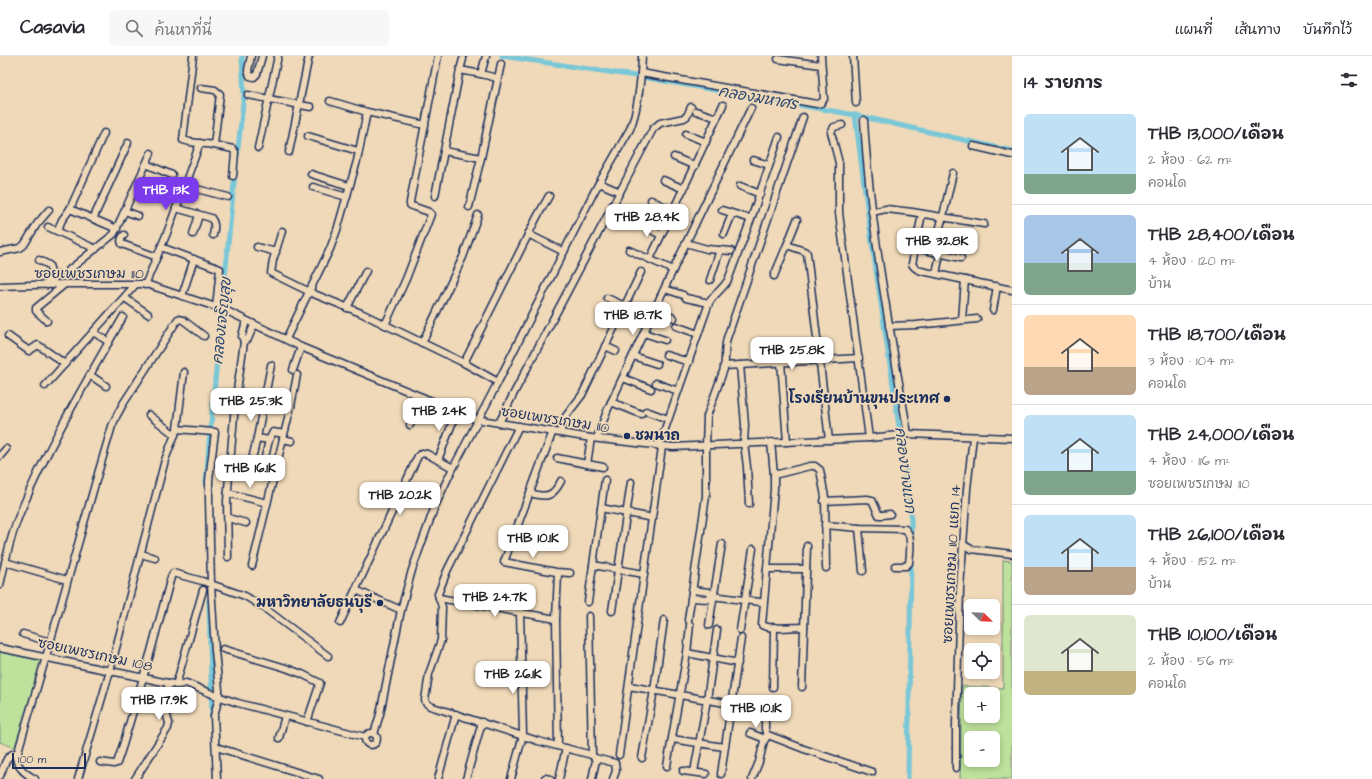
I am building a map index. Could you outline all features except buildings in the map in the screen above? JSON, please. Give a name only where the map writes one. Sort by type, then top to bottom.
[{"type":"street","points":[[193,56],[183,140],[233,149],[235,152],[233,176]]},
{"type":"street","points":[[251,56],[248,70],[250,76],[254,77],[257,74],[262,56]]},
{"type":"street","points":[[258,148],[278,56]]},
{"type":"street","points":[[289,152],[309,56]]},
{"type":"street","points":[[385,325],[406,279],[431,214],[410,205],[410,202],[438,56]]},
{"type":"street","points":[[374,734],[369,734],[365,737],[366,744],[373,745],[377,740],[374,734],[380,714],[401,610],[412,570],[433,512],[453,468],[479,420],[599,183],[632,123],[641,75],[642,56]]},
{"type":"street","points":[[641,75],[818,104],[824,99],[820,56]]},
{"type":"street","points":[[853,56],[856,102]]},
{"type":"street","points":[[435,196],[463,59]]},
{"type":"street","points":[[481,74],[486,59]]},
{"type":"street","points":[[778,59],[821,65]]},
{"type":"street","points":[[470,207],[501,64]]},
{"type":"street","points":[[460,70],[497,78]]},
{"type":"street","points":[[201,88],[215,90],[220,94],[214,145]]},
{"type":"street","points":[[248,95],[311,107]]},
{"type":"street","points":[[330,100],[367,112],[424,125]]},
{"type":"street","points":[[650,259],[723,105]]},
{"type":"street","points":[[587,464],[594,438],[751,108]]},
{"type":"street","points":[[499,423],[653,129],[657,125],[684,118],[693,109],[717,118]]},
{"type":"street","points":[[286,340],[330,249],[350,186],[367,112]]},
{"type":"street","points":[[667,766],[687,653],[691,598],[706,496],[707,416],[724,366],[725,344],[803,117]]},
{"type":"street","points":[[864,120],[866,165],[904,435]]},
{"type":"street","points":[[842,125],[834,127],[831,132],[839,163],[839,213],[869,438]]},
{"type":"street","points":[[57,231],[62,220],[70,209],[104,133]]},
{"type":"street","points":[[686,134],[706,142]]},
{"type":"street","points":[[308,136],[358,151]]},
{"type":"street","points":[[619,756],[661,447],[668,419],[709,303],[716,294],[724,288],[728,280],[760,194],[779,137]]},
{"type":"street","points":[[93,219],[128,143]]},
{"type":"street","points":[[145,285],[185,186],[200,143]]},
{"type":"street","points":[[973,146],[1012,155]]},
{"type":"street","points":[[444,151],[481,158]]},
{"type":"street","points":[[47,321],[36,311],[36,308],[62,278],[67,275],[69,270],[112,237],[117,230],[151,153]]},
{"type":"street","points":[[674,157],[695,166]]},
{"type":"street","points":[[753,160],[769,165]]},
{"type":"street","points":[[146,164],[172,175]]},
{"type":"street","points":[[934,252],[953,173]]},
{"type":"street","points":[[311,174],[350,186]]},
{"type":"street","points":[[663,180],[684,189]]},
{"type":"street","points":[[599,183],[620,192]]},
{"type":"street","points":[[185,186],[228,197]]},
{"type":"street","points":[[740,186],[760,194]]},
{"type":"street","points":[[313,187],[347,197]]},
{"type":"street","points":[[135,188],[156,197]]},
{"type":"street","points":[[464,363],[528,234],[549,196]]},
{"type":"street","points":[[651,200],[673,211]]},
{"type":"street","points":[[176,208],[211,218],[215,225],[213,235]]},
{"type":"street","points":[[70,209],[117,230]]},
{"type":"street","points":[[0,252],[14,250],[24,246],[34,228],[49,210]]},
{"type":"street","points":[[722,210],[751,219]]},
{"type":"street","points":[[872,212],[886,210],[943,216],[984,224]]},
{"type":"street","points":[[125,211],[138,216]]},
{"type":"street","points":[[724,234],[732,214]]},
{"type":"street","points":[[922,214],[916,248],[912,261],[914,267],[936,274],[1012,290]]},
{"type":"street","points":[[193,234],[199,215]]},
{"type":"street","points":[[422,343],[463,257],[478,215]]},
{"type":"street","points":[[774,276],[797,220]]},
{"type":"street","points":[[640,224],[661,235]]},
{"type":"street","points":[[48,227],[96,249]]},
{"type":"street","points":[[282,231],[271,273],[385,325],[464,363],[498,382]]},
{"type":"street","points":[[528,234],[564,252]]},
{"type":"street","points":[[124,235],[120,241],[122,244],[157,257]]},
{"type":"street","points":[[686,243],[707,249],[731,251]]},
{"type":"street","points":[[787,245],[807,253],[828,440]]},
{"type":"street","points":[[161,247],[220,269],[220,308]]},
{"type":"street","points":[[257,247],[276,252]]},
{"type":"street","points":[[916,248],[961,258]]},
{"type":"street","points":[[629,250],[673,270]]},
{"type":"street","points":[[710,280],[720,250]]},
{"type":"street","points":[[936,274],[940,254]]},
{"type":"street","points":[[182,296],[194,259]]},
{"type":"street","points":[[39,260],[49,265],[51,272],[51,285]]},
{"type":"street","points":[[348,308],[366,271]]},
{"type":"street","points":[[560,432],[566,416],[582,394],[641,272]]},
{"type":"street","points":[[51,285],[54,278],[62,278]]},
{"type":"street","name":"ซอยเพชรเกษม 110","points":[[0,286],[51,285],[62,278],[145,285],[220,308],[301,347],[479,420],[594,438],[661,447],[869,438],[904,435],[1012,438]]},
{"type":"street","points":[[962,320],[965,280]]},
{"type":"street","points":[[44,386],[125,298],[136,284]]},
{"type":"street","points":[[993,310],[997,286]]},
{"type":"street","points":[[666,289],[685,297],[709,303]]},
{"type":"street","points":[[125,298],[148,314]]},
{"type":"street","points":[[607,298],[625,306]]},
{"type":"street","points":[[655,311],[674,318]]},
{"type":"street","points":[[0,585],[5,562],[22,506],[57,435],[123,317]]},
{"type":"street","points":[[35,779],[20,767],[17,762],[18,753],[96,476],[117,415],[178,319],[183,320],[204,336]]},
{"type":"street","points":[[889,326],[977,319]]},
{"type":"street","points":[[228,557],[228,493],[230,466],[237,391],[244,342],[242,336],[246,321]]},
{"type":"street","points":[[244,342],[248,339],[254,325]]},
{"type":"street","points":[[676,326],[698,334]]},
{"type":"street","points":[[93,332],[109,342]]},
{"type":"street","points":[[644,333],[665,340]]},
{"type":"street","points":[[8,336],[29,351],[38,345],[65,364]]},
{"type":"street","points":[[605,346],[616,351]]},
{"type":"street","points":[[252,566],[291,406],[295,372],[301,347]]},
{"type":"street","points":[[666,355],[688,362]]},
{"type":"street","points":[[633,356],[657,364]]},
{"type":"street","points":[[724,366],[859,358]]},
{"type":"street","points":[[782,362],[787,442]]},
{"type":"street","points":[[253,455],[266,398],[271,365]]},
{"type":"street","points":[[740,365],[749,504]]},
{"type":"street","points":[[78,779],[110,671],[165,460],[176,432],[184,372]]},
{"type":"street","points":[[90,375],[106,386]]},
{"type":"street","points":[[623,378],[650,389]]},
{"type":"street","points":[[656,383],[678,391]]},
{"type":"street","points":[[237,391],[291,406]]},
{"type":"street","points":[[410,426],[422,397]]},
{"type":"street","points":[[611,402],[668,419]]},
{"type":"street","points":[[438,460],[457,411]]},
{"type":"street","points":[[149,415],[176,432],[211,432],[209,480],[210,584],[218,696],[214,716],[217,779]]},
{"type":"street","points":[[519,426],[440,588],[439,598],[442,607],[440,640],[429,674],[425,700],[430,706],[615,763],[616,771],[613,779]]},
{"type":"street","points":[[553,431],[504,562],[570,574]]},
{"type":"street","points":[[265,457],[269,440],[273,432],[292,441]]},
{"type":"street","name":"ซอยเพชรเกษม 110 แยก 14","points":[[956,768],[960,589],[973,437]]},
{"type":"street","points":[[257,438],[269,440]]},
{"type":"street","points":[[771,442],[774,474],[773,509],[762,625],[765,627],[804,627]]},
{"type":"street","points":[[0,456],[6,449]]},
{"type":"street","points":[[340,623],[418,456],[422,453],[427,454],[453,468]]},
{"type":"street","points":[[557,458],[603,467]]},
{"type":"street","points":[[230,466],[260,473]]},
{"type":"street","points":[[774,474],[810,466],[817,467],[821,473],[824,501],[826,568]]},
{"type":"street","points":[[588,602],[605,480]]},
{"type":"street","points":[[530,493],[543,497],[548,496],[558,487],[561,481]]},
{"type":"street","points":[[612,611],[630,482]]},
{"type":"street","points":[[228,493],[267,503]]},
{"type":"street","points":[[824,501],[867,498],[872,500],[879,515],[890,514]]},
{"type":"street","points":[[601,508],[652,518]]},
{"type":"street","points":[[228,518],[246,523]]},
{"type":"street","points":[[825,525],[907,531],[910,539],[909,563],[906,566],[895,566]]},
{"type":"street","points":[[859,528],[863,571]]},
{"type":"street","points":[[709,625],[722,544]]},
{"type":"street","points":[[964,545],[972,548],[1012,554]]},
{"type":"street","points":[[802,687],[806,546]]},
{"type":"street","points":[[740,630],[753,549]]},
{"type":"street","points":[[141,554],[155,558]]},
{"type":"street","points":[[5,562],[67,580]]},
{"type":"street","points":[[593,565],[644,574]]},
{"type":"street","points":[[767,569],[806,569]]},
{"type":"street","points":[[100,762],[117,763],[143,678],[172,574],[176,573],[244,596],[263,607],[328,656]]},
{"type":"street","points":[[558,573],[556,619],[558,746]]},
{"type":"street","points":[[176,685],[203,590]]},
{"type":"street","points":[[356,590],[401,610]]},
{"type":"street","points":[[692,590],[709,592],[713,596],[760,602]]},
{"type":"street","points":[[691,598],[708,599],[713,596]]},
{"type":"street","points":[[439,598],[556,619]]},
{"type":"street","points":[[511,779],[523,735],[520,612]]},
{"type":"street","points":[[589,616],[594,757],[596,760],[592,779]]},
{"type":"street","points":[[642,758],[664,620]]},
{"type":"street","points":[[773,687],[774,627]]},
{"type":"street","points":[[694,772],[707,700],[717,630]]},
{"type":"street","points":[[23,634],[50,642]]},
{"type":"street","points":[[720,774],[742,638]]},
{"type":"street","name":"ซอยเพชรเกษม 108","points":[[0,648],[176,685],[186,683],[218,696],[285,716],[365,737]]},
{"type":"street","points":[[223,649],[280,666],[302,674],[320,683],[307,722]]},
{"type":"street","points":[[687,653],[738,663]]},
{"type":"street","points":[[135,779],[168,728],[169,723],[164,706],[169,683]]},
{"type":"street","points":[[629,686],[707,700],[748,710]]},
{"type":"street","points":[[438,779],[456,714]]},
{"type":"street","points":[[279,738],[285,716]]},
{"type":"street","points":[[752,779],[766,738],[764,729],[765,717]]},
{"type":"street","points":[[466,779],[482,722]]},
{"type":"street","points":[[750,733],[766,738],[772,736],[804,749],[872,772]]},
{"type":"street","points":[[672,739],[724,747]]},
{"type":"street","points":[[216,747],[319,779]]},
{"type":"street","points":[[559,779],[566,748]]},
{"type":"street","points":[[0,776],[9,755],[14,752],[18,753]]},
{"type":"street","points":[[683,771],[706,774]]},
{"type":"green space","points":[[1003,560],[1012,561],[1012,779],[960,779],[962,686],[982,687],[964,687],[964,723],[1000,723],[1000,688],[1003,688]]},
{"type":"green space","points":[[0,652],[42,661],[15,748],[0,742]]},
{"type":"waterway","name":"คลองเจริญสุข","points":[[237,157],[244,95],[242,56]]},
{"type":"waterway","name":"คลองมหาศร","points":[[502,56],[642,77],[855,115],[1012,151]]},
{"type":"waterway","name":"คลองบางแวก","points":[[855,115],[869,222],[911,508],[911,538]]},
{"type":"waterway","name":"คลองเจริญสุข","points":[[206,483],[235,172]]},
{"type":"waterway","name":"คลองบางแวก","points":[[908,779],[911,560]]},
{"type":"waterway","name":"คลองเจริญสุข","points":[[209,601],[212,717]]},
{"type":"place","name":"โรงเรียนบ้านขุนประเทศ","points":[[947,399]]},
{"type":"place","name":"ชมนาถ","points":[[627,436]]},
{"type":"place","name":"มหาวิทยาลัยธนบุรี","points":[[380,603]]}]
